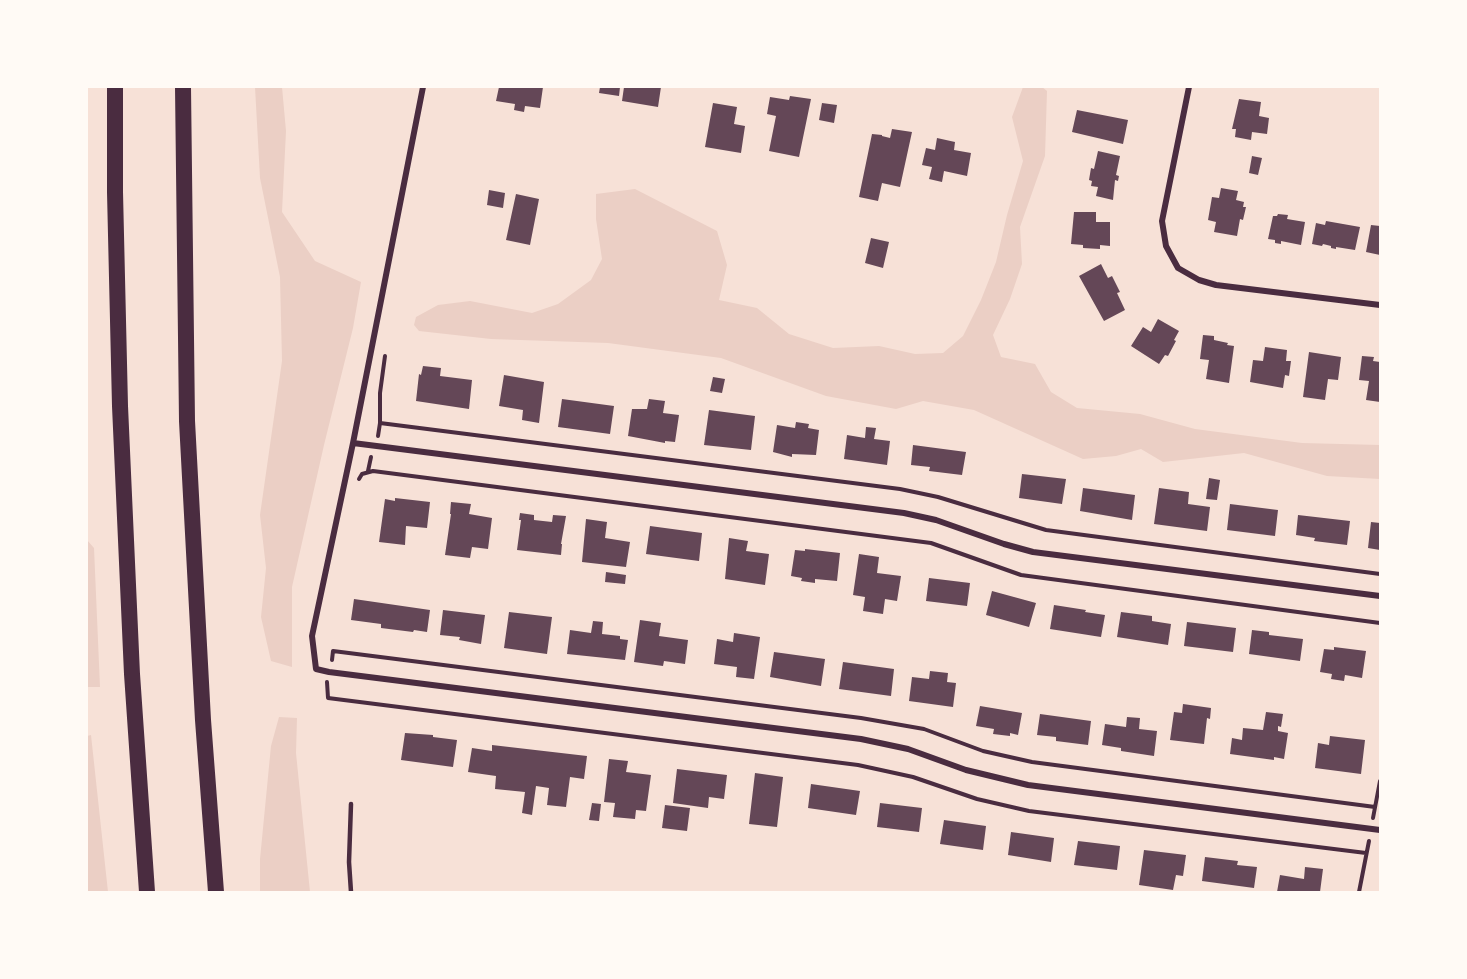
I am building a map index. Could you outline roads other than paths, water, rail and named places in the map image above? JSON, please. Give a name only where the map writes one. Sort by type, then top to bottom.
[{"type":"highway","points":[[115,87],[121,429],[132,674],[147,892]]},
{"type":"highway","points":[[183,87],[187,421],[203,720],[216,892]]},
{"type":"street","points":[[423,87],[353,443],[312,636],[316,669],[861,739],[898,747],[966,770],[1028,785],[1380,830]]},
{"type":"street","points":[[1189,87],[1162,221],[1166,246],[1178,268],[1187,275],[1216,285],[1380,305]]},
{"type":"street","points":[[353,443],[904,513],[936,520],[1033,552],[1380,597]]},
{"type":"lane","points":[[351,804],[349,862],[351,892]]}]
